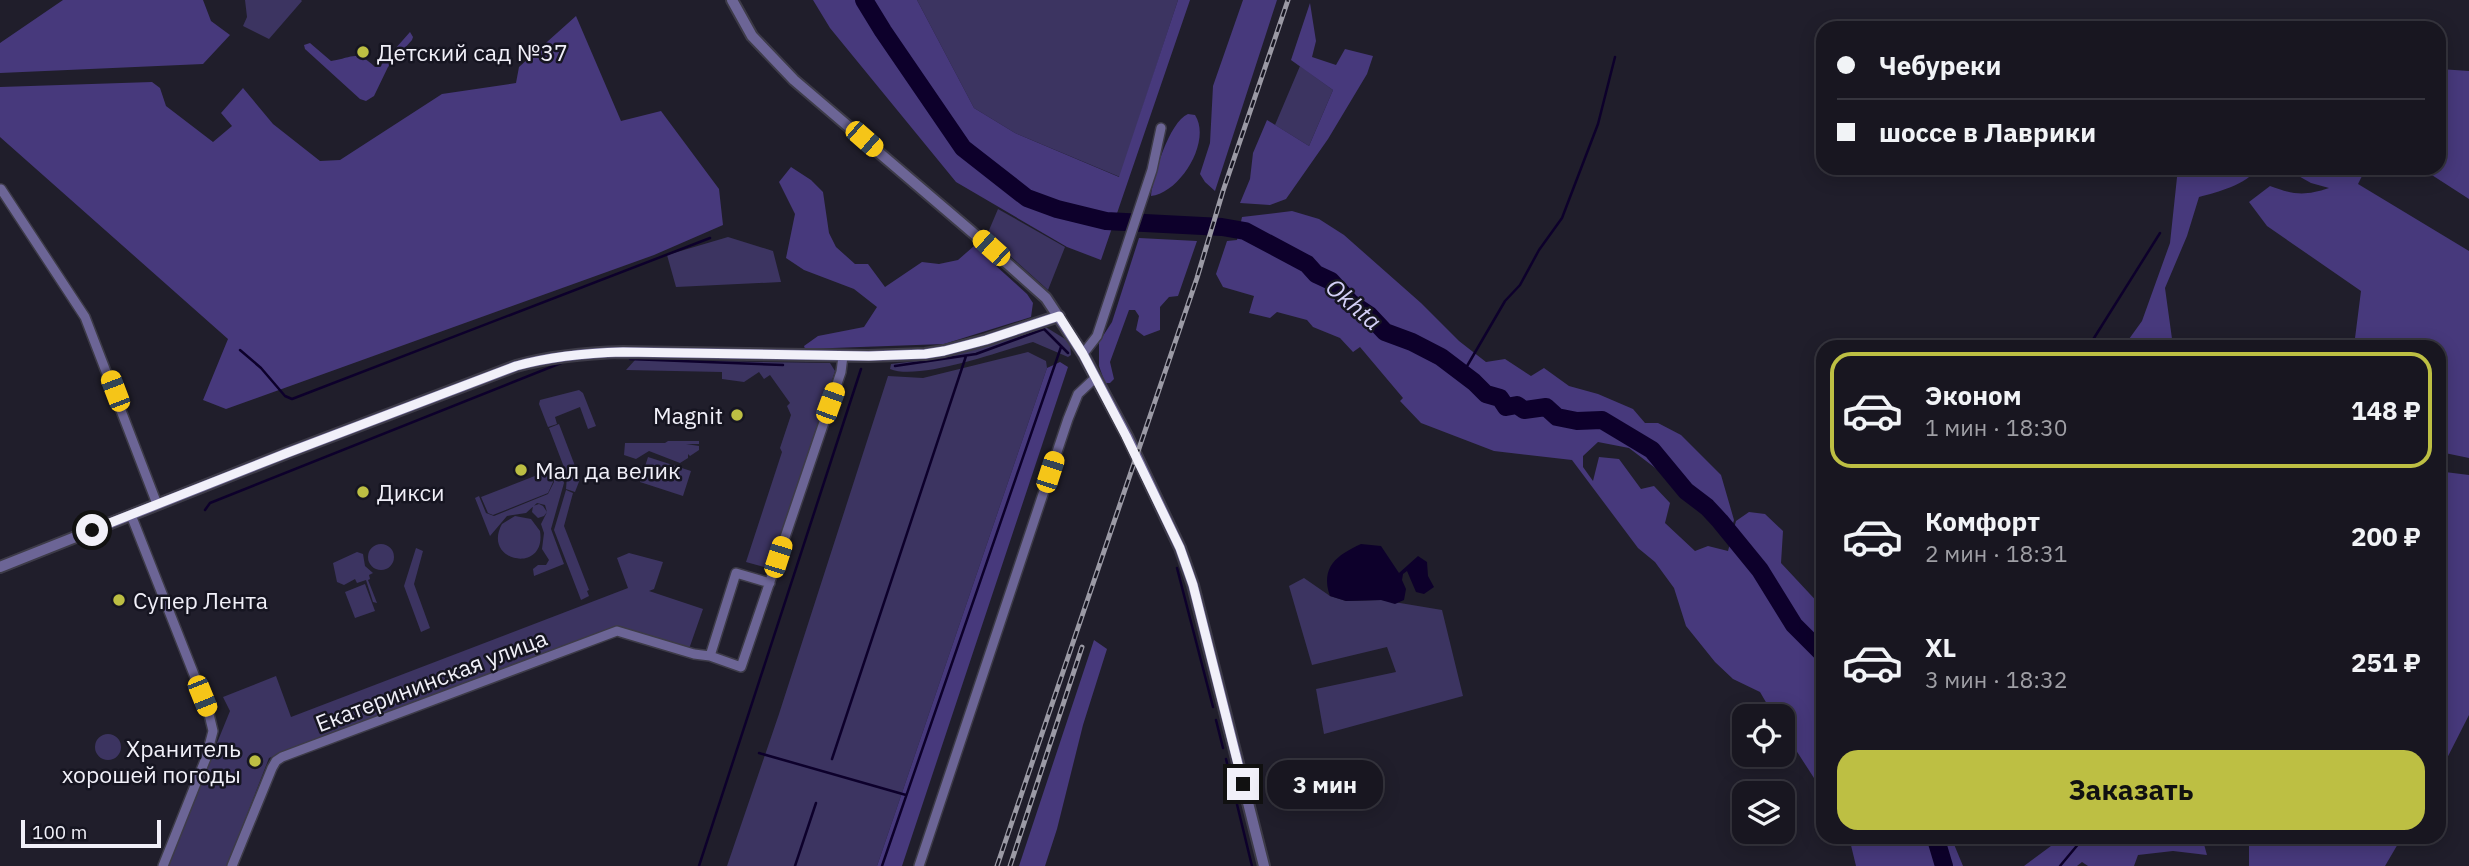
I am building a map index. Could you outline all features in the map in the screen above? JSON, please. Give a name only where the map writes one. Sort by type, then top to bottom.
[{"type":"street","points":[[732,0],[752,36],[794,80],[1046,298],[1083,354],[1176,538],[1193,585],[1264,866]]},
{"type":"street","points":[[1083,354],[1097,335],[1152,170],[1161,128]]},
{"type":"street","points":[[1,189],[85,317],[158,504]]},
{"type":"street","points":[[0,567],[425,400],[516,366],[543,359],[584,353],[623,352],[875,356],[944,351],[1059,316]]},
{"type":"street","points":[[710,656],[736,572],[770,583],[841,372],[843,356]]},
{"type":"street","points":[[919,866],[1068,419],[1078,394],[1095,378]]},
{"type":"street","points":[[131,515],[214,731],[163,866]]},
{"type":"street","name":"Екатерининская улица","points":[[232,866],[272,768],[282,757],[617,631],[741,667],[770,583]]},
{"type":"shaded area","points":[[63,0],[203,0],[211,21],[230,35],[203,64],[0,73],[0,43]]},
{"type":"shaded area","points":[[245,0],[302,1],[269,39],[243,26],[247,17]]},
{"type":"shaded area","points":[[813,0],[917,0],[974,108],[1015,133],[1119,177],[1178,0],[1190,0],[1101,260],[1067,247],[956,182],[830,28]]},
{"type":"shaded area","points":[[917,0],[1178,0],[1120,177],[1015,133],[974,108]]},
{"type":"shaded area","points":[[1243,0],[1277,0],[1215,191],[1200,174],[1210,143],[1213,86]]},
{"type":"shaded area","points":[[1310,3],[1316,41],[1312,57],[1336,65],[1345,49],[1373,56],[1367,74],[1328,139],[1286,199],[1270,205],[1240,203],[1250,179],[1253,153],[1267,120],[1309,146],[1333,90],[1291,60]]},
{"type":"shaded area","points":[[576,16],[621,121],[661,111],[719,189],[723,225],[654,255],[226,409],[203,400],[228,339],[0,137],[0,87],[152,82],[160,88],[166,106],[213,142],[232,126],[221,113],[243,88],[273,124],[320,161],[340,160],[442,94],[516,83],[519,67]]},
{"type":"shaded area","points":[[410,32],[412,40],[388,67],[374,96],[366,101],[360,99],[305,49],[304,45],[310,43],[331,61],[359,56],[375,67],[380,66]]},
{"type":"shaded area","points":[[1300,66],[1333,90],[1309,146],[1275,125]]},
{"type":"shaded area","points":[[2446,69],[2469,71],[2469,199],[2432,175],[2446,175]]},
{"type":"shaded area","points":[[1188,114],[1195,115],[1199,126],[1196,151],[1182,176],[1172,186],[1151,196],[1168,138],[1174,127]]},
{"type":"shaded area","points":[[791,167],[823,192],[829,233],[836,247],[855,264],[868,264],[885,287],[922,262],[939,264],[958,260],[974,246],[1027,294],[1033,303],[1031,317],[944,344],[805,349],[804,346],[818,336],[864,327],[877,307],[854,289],[804,270],[786,258],[795,214],[779,182]]},
{"type":"shaded area","points":[[2177,175],[2252,175],[2223,190],[2199,197],[2187,236],[2165,288],[2172,340],[2128,340],[2142,321],[2170,243]]},
{"type":"shaded area","points":[[2297,175],[2362,175],[2358,184],[2469,251],[2469,458],[2446,453],[2446,340],[2355,340],[2361,291],[2267,226],[2249,202],[2270,186],[2300,193],[2329,188]]},
{"type":"shaded area","points":[[998,209],[1065,247],[1048,290],[987,235]]},
{"type":"shaded area","points":[[1292,211],[1319,219],[1344,235],[1421,303],[1459,341],[1486,362],[1505,359],[1531,376],[1544,368],[1569,386],[1598,394],[1633,409],[1645,423],[1658,423],[1681,435],[1721,475],[1734,520],[1729,536],[1722,534],[1658,470],[1629,448],[1598,442],[1583,456],[1583,467],[1593,481],[1599,457],[1619,459],[1641,489],[1654,486],[1670,503],[1665,523],[1695,551],[1708,546],[1728,551],[1736,521],[1749,512],[1765,514],[1783,531],[1781,563],[1816,600],[1816,781],[1795,749],[1795,704],[1767,704],[1760,692],[1733,679],[1715,662],[1686,626],[1674,588],[1655,562],[1638,548],[1572,460],[1494,451],[1421,423],[1400,401],[1403,398],[1360,347],[1353,352],[1340,338],[1313,327],[1307,320],[1277,312],[1270,318],[1249,313],[1254,296],[1223,287],[1216,274],[1227,241],[1237,240],[1242,217]]},
{"type":"shaded area","points":[[728,237],[773,251],[781,282],[676,287],[667,255]]},
{"type":"shaded area","points":[[1139,238],[1197,241],[1178,296],[1169,297],[1160,307],[1160,330],[1144,336],[1136,330],[1139,316],[1135,310],[1129,310],[1110,362],[1114,379],[1105,383],[1099,366],[1099,342],[1112,322]]},
{"type":"shaded area","points":[[1044,326],[1070,342],[1071,355],[1068,357],[1033,342],[940,368],[903,372],[890,369],[891,364],[941,358]]},
{"type":"shaded area","points":[[1028,352],[1046,361],[1047,368],[877,866],[727,866],[888,376],[923,378]]},
{"type":"shaded area","points":[[635,360],[830,363],[835,371],[771,569],[746,562],[782,452],[780,448],[791,415],[787,406],[790,403],[770,375],[764,379],[759,372],[744,382],[722,379],[722,372],[626,370]]},
{"type":"shaded area","points":[[1060,362],[1068,367],[902,866],[877,866],[1047,368]]},
{"type":"shaded area","points":[[579,390],[583,393],[596,426],[588,429],[580,407],[555,417],[557,424],[548,427],[540,400]]},
{"type":"shaded area","points":[[559,424],[580,479],[575,492],[566,489],[567,475],[549,428]]},
{"type":"shaded area","points":[[699,441],[699,444],[686,444],[699,446],[699,450],[690,456],[688,454],[688,458],[680,463],[649,451],[636,459],[624,455],[625,443]]},
{"type":"shaded area","points":[[648,457],[691,471],[683,496],[640,482]]},
{"type":"shaded area","points":[[560,465],[564,483],[551,529],[564,564],[534,576],[533,569],[538,565],[546,565],[549,560],[542,549],[544,533],[541,524],[547,512],[538,518],[532,512],[533,507],[526,513],[507,516],[490,536],[475,498],[479,496],[486,513],[494,516],[548,494],[554,482],[550,468]]},
{"type":"shaded area","points":[[550,470],[553,482],[548,493],[493,515],[488,513],[481,497]]},
{"type":"shaded area","points":[[2446,472],[2469,475],[2469,715],[2446,760]]},
{"type":"shaded area","points":[[566,490],[573,493],[564,526],[589,590],[589,596],[581,600],[554,530]]},
{"type":"shaded area","points":[[515,516],[531,519],[540,531],[540,545],[534,554],[526,558],[507,555],[500,547],[498,537],[502,524]]},
{"type":"shaded area","points":[[381,544],[390,548],[394,557],[390,566],[381,570],[372,566],[368,557],[372,548]]},
{"type":"shaded area","points":[[1361,544],[1381,546],[1399,573],[1418,556],[1427,562],[1428,576],[1434,587],[1424,594],[1416,592],[1407,571],[1402,580],[1406,589],[1404,600],[1395,604],[1381,600],[1346,601],[1330,596],[1327,577],[1333,563]]},
{"type":"shaded area","points":[[416,548],[423,551],[414,584],[430,628],[421,632],[404,586]]},
{"type":"shaded area","points":[[357,552],[363,554],[365,566],[373,573],[368,580],[377,603],[373,602],[366,580],[357,583],[355,579],[344,585],[337,582],[333,563]]},
{"type":"shaded area","points":[[629,553],[663,562],[654,589],[649,591],[703,609],[689,649],[614,627],[269,758],[227,866],[167,866],[230,711],[223,697],[276,676],[291,717],[628,588],[617,558]]},
{"type":"shaded area","points":[[1304,578],[1330,596],[1346,601],[1382,600],[1442,610],[1463,696],[1324,734],[1316,689],[1396,672],[1387,647],[1312,665],[1289,586]]},
{"type":"shaded area","points":[[365,584],[375,611],[355,618],[345,592]]},
{"type":"shaded area","points":[[1094,640],[1107,649],[1083,725],[1045,866],[1019,866]]},
{"type":"shaded area","points":[[108,734],[118,737],[121,747],[118,757],[108,760],[98,757],[95,747],[98,737]]},
{"type":"shaded area","points":[[1851,844],[1954,844],[1963,866],[1856,866]]},
{"type":"shaded area","points":[[2054,844],[2204,844],[2207,855],[2173,851],[2138,855],[2134,866],[2088,866],[2082,862],[2077,866],[2024,866]]},
{"type":"shaded area","points":[[2249,844],[2398,844],[2385,866],[2249,866]]},
{"type":"waterway","name":"Okhta","points":[[864,0],[963,148],[1027,198],[1057,209],[1106,221],[1222,227],[1245,231],[1307,264],[1316,274],[1331,281],[1351,303],[1369,315],[1385,332],[1441,357],[1486,394],[1500,398],[1506,407],[1517,405],[1524,410],[1546,407],[1557,417],[1577,421],[1602,420],[1652,450],[1686,491],[1707,507],[1760,570],[1794,625],[1816,647]]},
{"type":"waterway","points":[[1463,373],[1505,301],[1520,285],[1539,250],[1562,218],[1598,124],[1615,57]]},
{"type":"waterway","points":[[2093,340],[2160,233]]},
{"type":"waterway","points":[[240,350],[261,368],[285,396],[292,399],[710,238]]},
{"type":"waterway","points":[[895,366],[976,354],[1044,329],[1068,353]]},
{"type":"waterway","points":[[882,866],[1061,347]]},
{"type":"waterway","points":[[832,759],[966,356]]},
{"type":"waterway","points":[[597,358],[615,358]]},
{"type":"waterway","points":[[630,359],[783,365]]},
{"type":"waterway","points":[[205,510],[210,503],[566,361]]},
{"type":"waterway","points":[[699,866],[861,369]]},
{"type":"waterway","points":[[1177,568],[1213,707]]},
{"type":"waterway","points":[[1216,720],[1223,748]]},
{"type":"waterway","points":[[759,753],[906,795]]},
{"type":"waterway","points":[[1226,759],[1252,866]]},
{"type":"waterway","points":[[795,866],[816,803]]},
{"type":"waterway","name":"Okhta","points":[[1937,844],[1944,866]]},
{"type":"waterway","points":[[2060,866],[2078,844]]},
{"type":"railway","points":[[997,866],[1197,278],[1223,191],[1288,0]]},
{"type":"railway","points":[[1010,866],[1082,647]]},
{"type":"place","name":"Детский сад №37","points":[[363,52]]},
{"type":"place","name":"Magnit","points":[[737,415]]},
{"type":"place","name":"Мал да велик","points":[[521,470]]},
{"type":"place","name":"Дикси","points":[[363,492]]},
{"type":"place","name":"Супер Лента","points":[[119,600]]},
{"type":"place","name":"Хранитель хорошей погоды","points":[[255,761]]},
{"type":"route","points":[[92,530],[516,366],[543,359],[584,353],[623,352],[869,356],[925,354],[986,340],[1059,316],[1083,354],[1126,436],[1180,548],[1193,585],[1243,784]]}]
